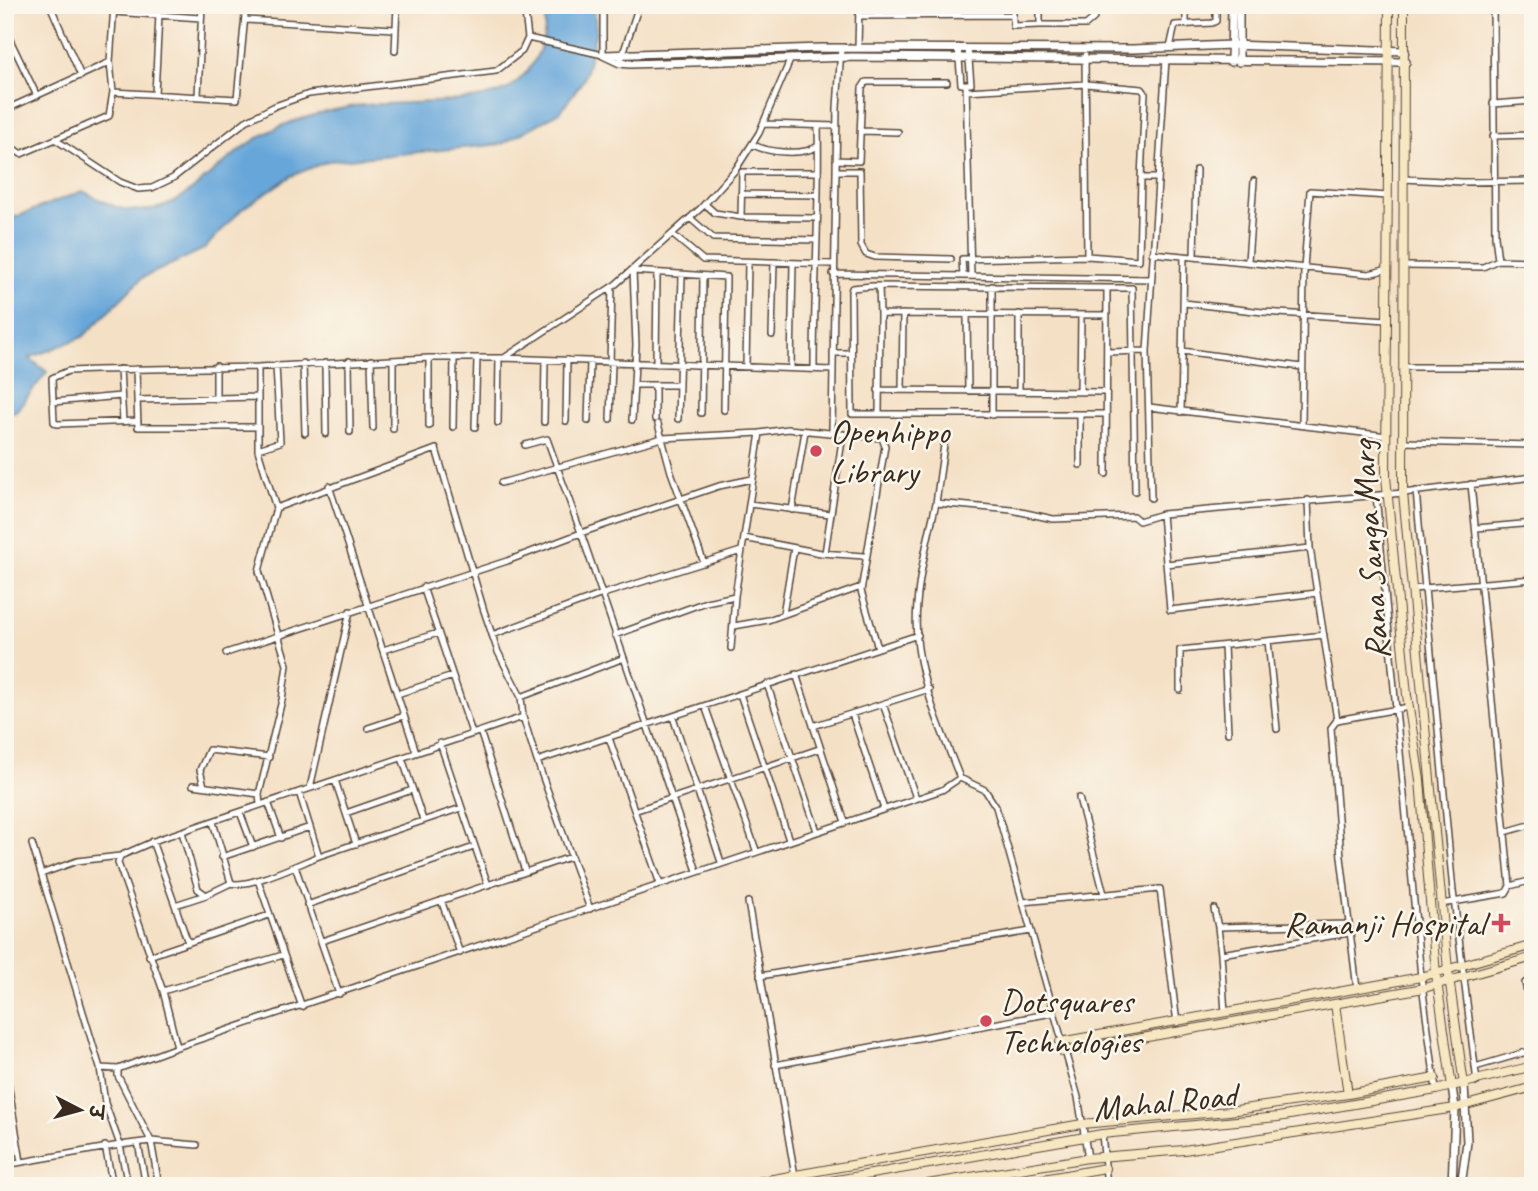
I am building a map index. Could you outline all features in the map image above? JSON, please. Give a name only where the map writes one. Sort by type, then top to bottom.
[{"type":"main road","name":"Rana Sanga Marg","points":[[1389,5],[1388,493],[1409,707],[1420,780],[1437,984],[1452,1087]]},
{"type":"main road","name":"Rana Sanga Marg","points":[[1404,5],[1406,62],[1403,493],[1441,904],[1464,1085]]},
{"type":"main road","points":[[1060,1042],[1177,1023],[1436,974],[1533,945]]},
{"type":"main road","points":[[1063,1052],[1424,988],[1533,957]]},
{"type":"main road","points":[[1335,1003],[1348,1094]]},
{"type":"main road","name":"Mahal Road","points":[[802,1186],[1101,1134],[1294,1114],[1464,1085],[1533,1066]]},
{"type":"main road","points":[[734,1186],[1082,1124],[1292,1102],[1435,1078]]},
{"type":"main road","name":"Mahal Road","points":[[915,1186],[1088,1158],[1184,1150],[1455,1108],[1533,1087]]},
{"type":"main road","points":[[1292,1102],[1294,1114]]},
{"type":"main road","points":[[1004,1186],[1105,1168]]},
{"type":"street","points":[[50,5],[81,76]]},
{"type":"street","points":[[198,96],[202,5]]},
{"type":"street","points":[[113,92],[237,99],[246,5]]},
{"type":"street","points":[[396,51],[394,29],[397,5]]},
{"type":"street","points":[[56,140],[120,182],[138,189],[152,188],[173,178],[246,121],[275,106],[309,94],[496,71],[522,51],[528,38],[524,5]]},
{"type":"street","points":[[603,5],[603,55]]},
{"type":"street","points":[[620,63],[639,5]]},
{"type":"street","points":[[858,48],[859,5]]},
{"type":"street","points":[[1013,5],[1013,26],[1086,25],[1094,18],[1094,5]]},
{"type":"street","points":[[1040,5],[1040,25]]},
{"type":"street","points":[[1186,5],[1186,24]]},
{"type":"street","points":[[1170,48],[1173,28],[1216,21],[1216,5]]},
{"type":"street","points":[[1232,5],[1236,46]]},
{"type":"street","points":[[1235,62],[1239,5]]},
{"type":"street","points":[[1493,5],[1493,136],[1498,260]]},
{"type":"street","points":[[1493,104],[1532,102],[1531,5]]},
{"type":"street","points":[[5,135],[10,146],[21,153],[109,116],[113,92],[110,62],[114,9],[201,18]]},
{"type":"street","points":[[155,94],[159,15]]},
{"type":"street","points":[[859,16],[1013,15]]},
{"type":"street","points":[[246,20],[394,29]]},
{"type":"street","points":[[5,28],[8,43],[37,96]]},
{"type":"street","points":[[528,38],[603,55],[620,63],[841,57],[1406,62]]},
{"type":"street","points":[[603,55],[958,47],[1085,49],[1236,46],[1405,51]]},
{"type":"street","points":[[958,47],[961,84],[966,87],[1086,84],[1144,90],[1139,260],[1087,256],[962,259],[963,276]]},
{"type":"street","points":[[832,433],[833,274],[841,48]]},
{"type":"street","points":[[966,87],[971,84],[968,48]]},
{"type":"street","points":[[1085,49],[1087,256]]},
{"type":"street","points":[[501,358],[633,271],[673,236],[739,170],[763,124],[791,58]]},
{"type":"street","points":[[1152,498],[1147,351],[1156,177],[1166,59]]},
{"type":"street","points":[[5,110],[110,62]]},
{"type":"street","points":[[947,82],[866,82],[862,88],[859,161],[861,246],[866,254],[875,257],[951,259]]},
{"type":"street","points":[[966,87],[971,276]]},
{"type":"street","points":[[763,124],[837,126]]},
{"type":"street","points":[[814,368],[818,264],[818,126]]},
{"type":"street","points":[[861,131],[898,132]]},
{"type":"street","points":[[1493,136],[1533,135]]},
{"type":"street","points":[[752,144],[769,150],[811,150],[818,146]]},
{"type":"street","points":[[836,160],[859,161]]},
{"type":"street","points":[[1141,167],[1157,167]]},
{"type":"street","points":[[739,170],[818,172]]},
{"type":"street","points":[[739,170],[741,217]]},
{"type":"street","points":[[1194,256],[1195,170]]},
{"type":"street","points":[[836,171],[860,171]]},
{"type":"street","points":[[1141,178],[1156,177]]},
{"type":"street","points":[[1404,179],[1533,181]]},
{"type":"street","points":[[1248,261],[1254,181]]},
{"type":"street","points":[[1301,424],[1304,268],[1310,191],[1389,196]]},
{"type":"street","points":[[741,194],[817,195]]},
{"type":"street","points":[[705,204],[715,213],[741,217],[816,218]]},
{"type":"street","points":[[690,218],[713,238],[816,240]]},
{"type":"street","points":[[673,236],[703,260],[834,264]]},
{"type":"street","points":[[1152,253],[1369,274],[1388,269]]},
{"type":"street","points":[[1181,412],[1184,256]]},
{"type":"street","points":[[1404,266],[1483,267],[1498,260],[1533,261]]},
{"type":"street","points":[[772,335],[774,262]]},
{"type":"street","points":[[746,366],[748,263]]},
{"type":"street","points":[[792,367],[793,263]]},
{"type":"street","points":[[633,271],[726,277],[724,410]]},
{"type":"street","points":[[632,420],[636,298],[633,271]]},
{"type":"street","points":[[656,364],[657,274]]},
{"type":"street","points":[[833,274],[1151,279]]},
{"type":"street","points":[[678,419],[682,275]]},
{"type":"street","points":[[701,413],[703,276]]},
{"type":"street","points":[[992,276],[992,415]]},
{"type":"street","points":[[879,286],[879,414]]},
{"type":"street","points":[[610,419],[612,287]]},
{"type":"street","points":[[1106,414],[852,414],[852,288],[1132,288],[1135,491]]},
{"type":"street","points":[[1106,474],[1107,288]]},
{"type":"street","points":[[1184,303],[1387,320]]},
{"type":"street","points":[[880,314],[1107,315]]},
{"type":"street","points":[[902,390],[903,314]]},
{"type":"street","points":[[967,314],[968,391]]},
{"type":"street","points":[[1019,314],[1019,391]]},
{"type":"street","points":[[1080,392],[1081,315]]},
{"type":"street","points":[[1107,352],[1147,351]]},
{"type":"street","points":[[1182,351],[1302,367]]},
{"type":"street","points":[[833,353],[850,353]]},
{"type":"street","points":[[138,421],[57,425],[54,422],[52,378],[68,371],[258,367],[429,358],[501,358],[832,370]]},
{"type":"street","points":[[429,358],[429,426]]},
{"type":"street","points":[[498,424],[501,358]]},
{"type":"street","points":[[453,427],[454,359]]},
{"type":"street","points":[[475,427],[477,359]]},
{"type":"street","points":[[371,360],[373,428]]},
{"type":"street","points":[[393,360],[393,429]]},
{"type":"street","points":[[544,422],[545,360]]},
{"type":"street","points":[[566,421],[567,360]]},
{"type":"street","points":[[349,361],[350,432]]},
{"type":"street","points":[[588,421],[590,362]]},
{"type":"street","points":[[303,363],[305,433]]},
{"type":"street","points":[[325,363],[326,433]]},
{"type":"street","points":[[261,449],[281,442],[276,365]]},
{"type":"street","points":[[216,366],[216,399]]},
{"type":"street","points":[[258,367],[257,426],[261,449],[258,450],[276,508],[259,571],[279,635],[287,676],[259,794],[260,805]]},
{"type":"street","points":[[1404,368],[1533,367]]},
{"type":"street","points":[[120,369],[123,422]]},
{"type":"street","points":[[136,369],[138,427],[156,429],[257,426]]},
{"type":"street","points":[[634,385],[678,385]]},
{"type":"street","points":[[655,385],[656,421],[705,563]]},
{"type":"street","points":[[878,390],[1106,392]]},
{"type":"street","points":[[53,402],[121,396]]},
{"type":"street","points":[[138,400],[257,397]]},
{"type":"street","points":[[1149,407],[1387,436]]},
{"type":"street","points":[[1080,414],[1080,465]]},
{"type":"street","points":[[501,483],[557,465],[662,438],[788,429],[881,438],[885,446],[864,556],[861,587],[878,648]]},
{"type":"street","points":[[792,510],[805,431]]},
{"type":"street","points":[[731,648],[741,551],[760,433]]},
{"type":"street","points":[[825,553],[843,434]]},
{"type":"street","points":[[945,438],[918,606],[918,648],[929,689],[960,778],[985,790],[996,807],[1060,1042],[1078,1097],[1088,1158]]},
{"type":"street","points":[[525,445],[547,439],[697,871]]},
{"type":"street","points":[[1403,442],[1533,445]]},
{"type":"street","points":[[276,508],[329,486],[436,449],[492,635],[521,697],[523,717],[537,761],[590,909]]},
{"type":"street","points":[[936,503],[1012,510],[1053,519],[1133,516],[1139,521],[1162,514],[1308,499],[1403,493],[1533,477]]},
{"type":"street","points":[[226,653],[471,570],[507,561],[682,499],[752,479]]},
{"type":"street","points":[[1441,904],[1506,893],[1510,886],[1471,484]]},
{"type":"street","points":[[329,486],[416,752]]},
{"type":"street","points":[[1416,491],[1454,901],[1477,1082]]},
{"type":"street","points":[[1376,495],[1421,977],[1436,1090]]},
{"type":"street","points":[[1308,499],[1310,548],[1337,720]]},
{"type":"street","points":[[749,504],[830,514]]},
{"type":"street","points":[[1162,514],[1170,610],[1317,593]]},
{"type":"street","points":[[1477,528],[1533,523]]},
{"type":"street","points":[[744,538],[825,553],[864,556]]},
{"type":"street","points":[[783,614],[794,548]]},
{"type":"street","points":[[1166,564],[1310,548]]},
{"type":"street","points":[[492,635],[600,595],[741,551]]},
{"type":"street","points":[[1412,589],[1533,579]]},
{"type":"street","points":[[423,587],[472,733]]},
{"type":"street","points":[[734,626],[747,626],[861,587]]},
{"type":"street","points":[[615,635],[706,603],[735,596]]},
{"type":"street","points":[[310,788],[350,611]]},
{"type":"street","points":[[383,650],[438,633]]},
{"type":"street","points":[[537,761],[918,635]]},
{"type":"street","points":[[1181,690],[1181,650],[1324,635]]},
{"type":"street","points":[[1268,642],[1277,729]]},
{"type":"street","points":[[1224,646],[1228,733]]},
{"type":"street","points":[[521,697],[624,658]]},
{"type":"street","points":[[796,674],[845,821]]},
{"type":"street","points":[[397,694],[453,676]]},
{"type":"street","points":[[767,684],[817,831]]},
{"type":"street","points":[[813,726],[929,689]]},
{"type":"street","points":[[740,694],[789,840]]},
{"type":"street","points":[[883,704],[916,798]]},
{"type":"street","points":[[705,706],[756,850]]},
{"type":"street","points":[[1357,989],[1348,924],[1331,728],[1337,720],[1409,707]]},
{"type":"street","points":[[852,714],[884,809]]},
{"type":"street","points":[[368,727],[404,716]]},
{"type":"street","points":[[41,874],[77,861],[120,856],[152,841],[523,717]]},
{"type":"street","points":[[673,717],[721,862]]},
{"type":"street","points":[[480,731],[525,871]]},
{"type":"street","points":[[609,737],[637,810],[660,884]]},
{"type":"street","points":[[440,743],[488,885]]},
{"type":"street","points":[[637,810],[819,749]]},
{"type":"street","points":[[204,786],[200,770],[209,750],[269,757]]},
{"type":"street","points":[[402,758],[423,820]]},
{"type":"street","points":[[100,1068],[118,1069],[221,1030],[302,1007],[460,954],[756,850],[942,790],[960,778]]},
{"type":"street","points":[[335,780],[356,844]]},
{"type":"street","points":[[193,785],[259,794]]},
{"type":"street","points":[[346,813],[412,790]]},
{"type":"street","points":[[299,792],[319,856]]},
{"type":"street","points":[[1079,798],[1104,894]]},
{"type":"street","points":[[268,802],[281,838]]},
{"type":"street","points":[[175,905],[231,883],[236,885],[258,880],[319,856],[461,808]]},
{"type":"street","points":[[240,812],[253,846]]},
{"type":"street","points":[[213,822],[231,883]]},
{"type":"street","points":[[1505,832],[1533,824]]},
{"type":"street","points":[[222,857],[310,827]]},
{"type":"street","points":[[182,832],[198,889],[206,895]]},
{"type":"street","points":[[152,841],[188,943]]},
{"type":"street","points":[[32,844],[100,1068],[105,1103],[120,1145],[128,1186]]},
{"type":"street","points":[[307,905],[474,847]]},
{"type":"street","points":[[120,856],[118,863],[163,991],[177,1047]]},
{"type":"street","points":[[321,941],[570,857]]},
{"type":"street","points":[[295,866],[339,994]]},
{"type":"street","points":[[258,880],[302,1007]]},
{"type":"street","points":[[1510,886],[1533,880]]},
{"type":"street","points":[[1023,902],[1160,889],[1177,1023]]},
{"type":"street","points":[[441,900],[460,954]]},
{"type":"street","points":[[748,902],[795,1176]]},
{"type":"street","points":[[1214,909],[1221,954],[1225,1013]]},
{"type":"street","points":[[149,956],[269,915]]},
{"type":"street","points":[[1218,927],[1348,924]]},
{"type":"street","points":[[760,976],[1031,931]]},
{"type":"street","points":[[1221,954],[1349,933]]},
{"type":"street","points":[[163,991],[283,955]]},
{"type":"street","points":[[1533,978],[1525,983],[1524,988],[1533,1018]]},
{"type":"street","points":[[775,1065],[1052,1013]]},
{"type":"street","points":[[1475,1067],[1533,1050]]},
{"type":"street","points":[[5,1065],[8,1100],[21,1162]]},
{"type":"street","points":[[118,1069],[118,1076],[151,1141],[159,1186]]},
{"type":"street","points":[[1461,1186],[1467,1142],[1464,1085]]},
{"type":"street","points":[[1452,1087],[1455,1108],[1452,1186]]},
{"type":"street","points":[[1101,1134],[1107,1186]]},
{"type":"street","points":[[5,1165],[105,1146],[151,1141],[197,1145]]},
{"type":"street","points":[[138,1143],[146,1186]]},
{"type":"street","points":[[105,1146],[113,1186]]},
{"type":"water","points":[[544,5],[594,5],[596,31],[584,79],[560,112],[502,144],[328,161],[291,176],[242,209],[204,249],[142,278],[83,337],[29,358],[47,372],[16,411],[5,414],[5,221],[82,191],[125,209],[146,210],[160,207],[185,195],[253,141],[294,121],[327,111],[362,105],[459,100],[509,88],[527,72],[539,52],[545,29]]},
{"type":"place","name":"Openhippo Library","points":[[816,451]]},
{"type":"place","name":"Ramanji Hospital","points":[[1501,923]]},
{"type":"place","name":"Dotsquares Technologies","points":[[986,1021]]}]
